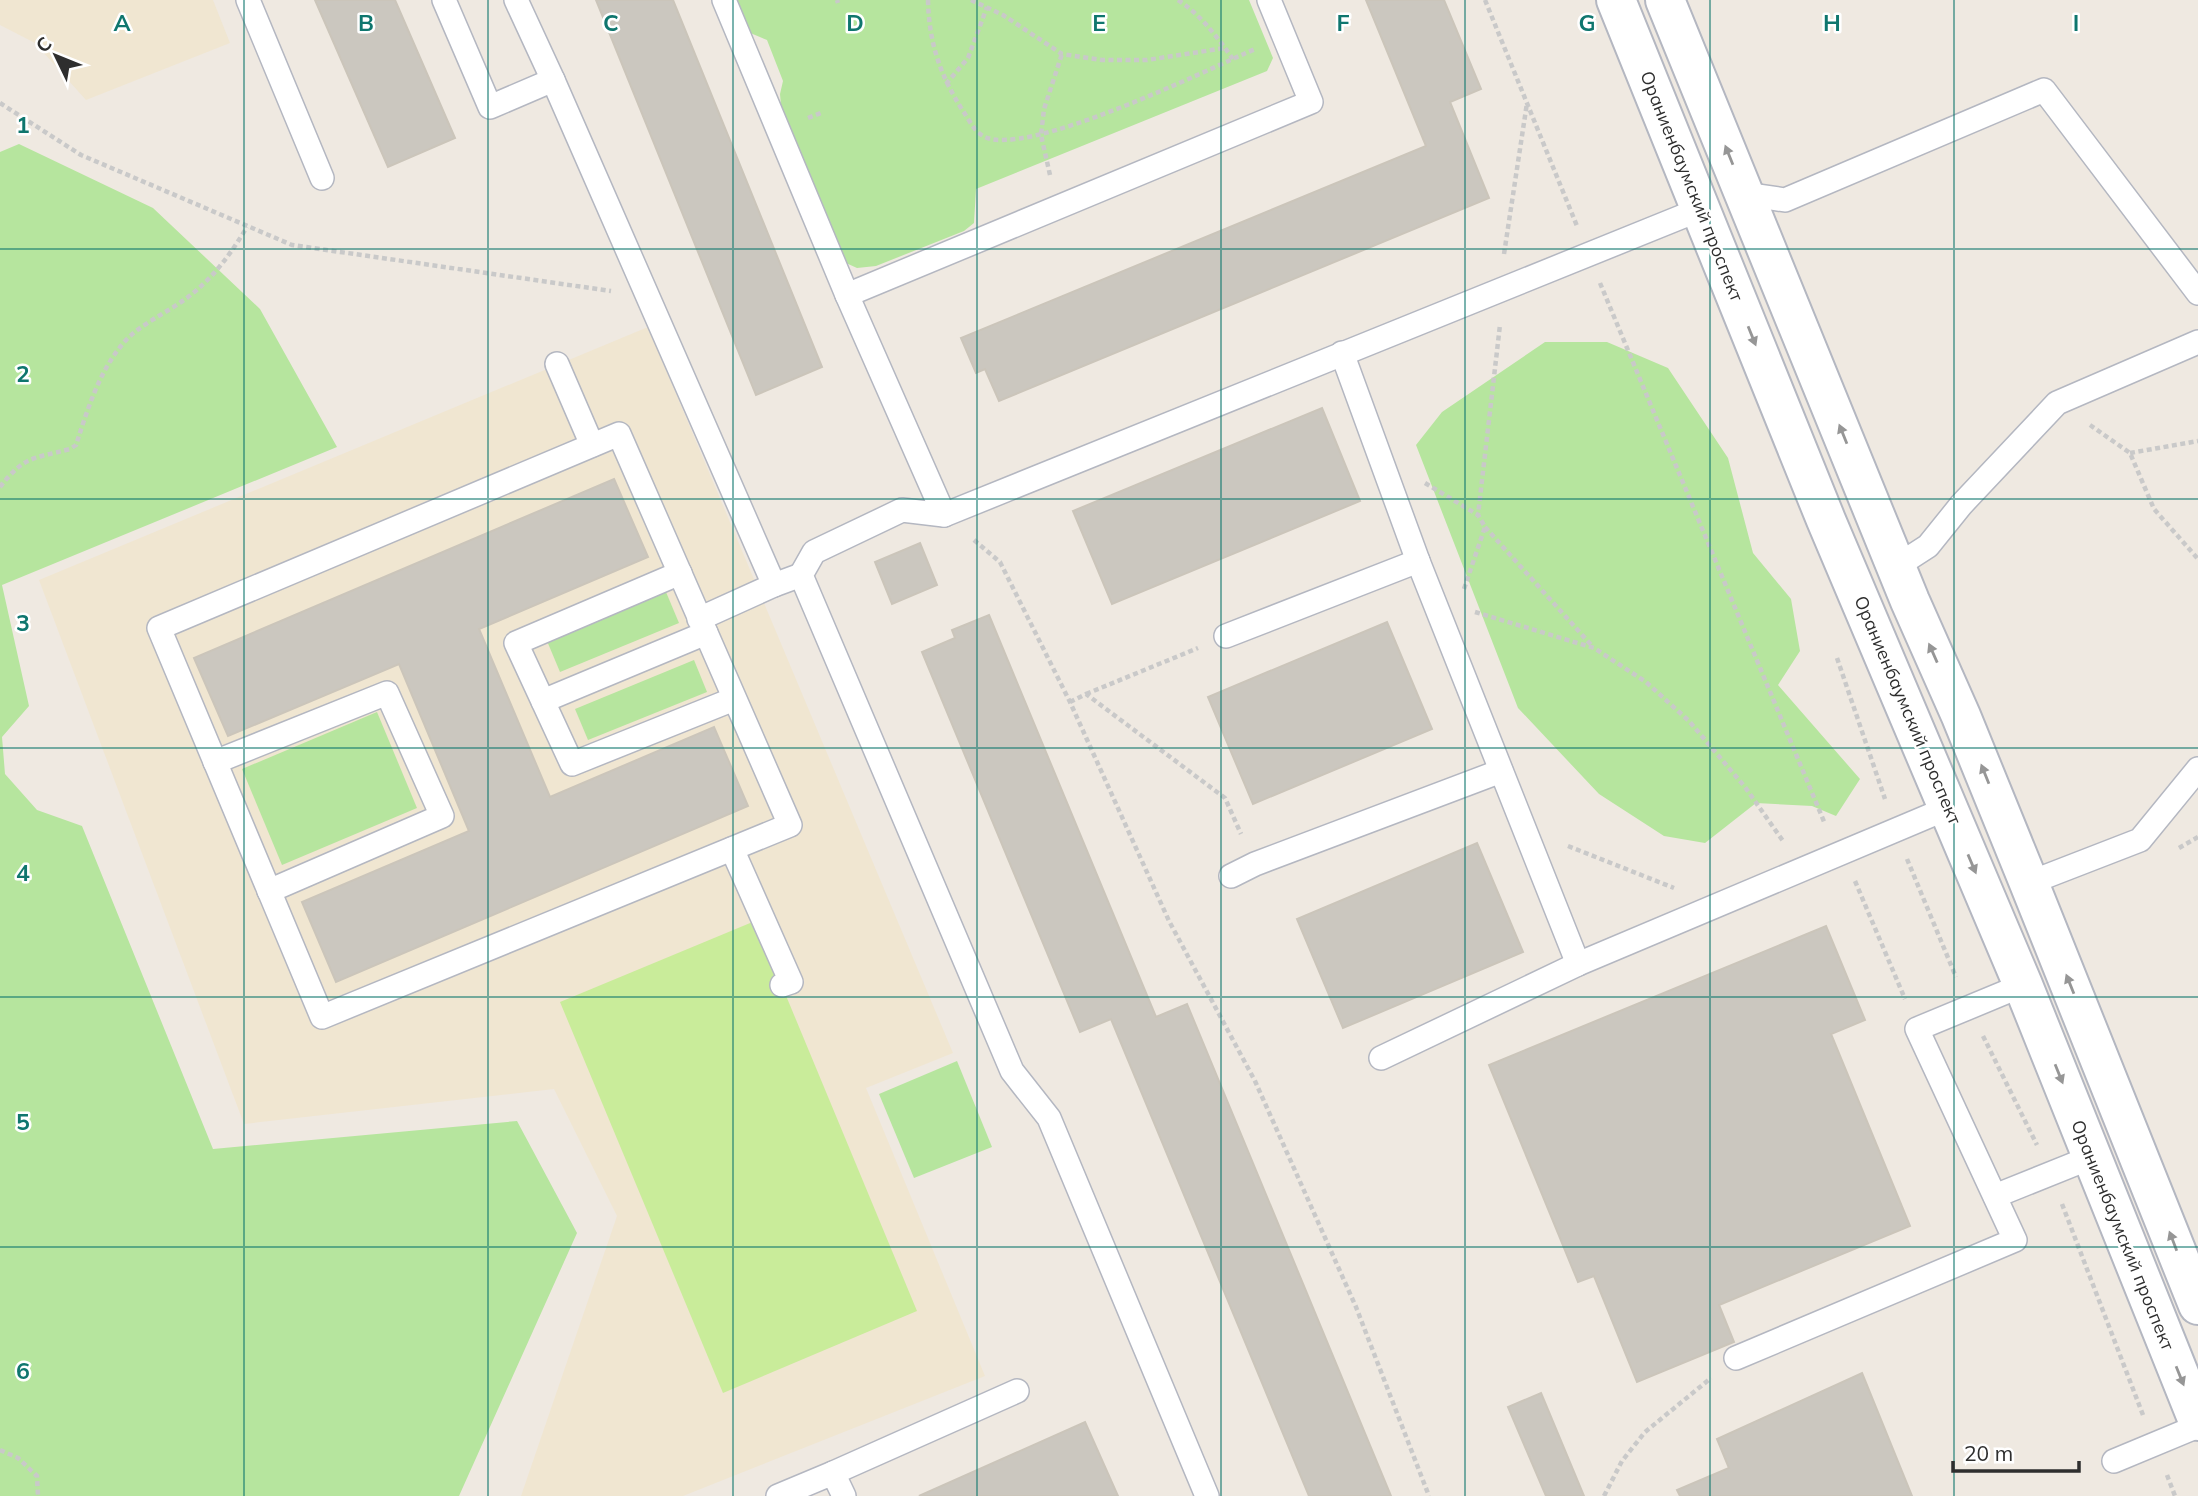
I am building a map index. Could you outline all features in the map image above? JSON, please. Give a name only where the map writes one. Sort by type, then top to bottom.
[{"type":"main road","name":"Ораниенбаумский проспект","points":[[1616,0],[1826,520],[2023,985],[2198,1424]]},
{"type":"main road","points":[[1665,0],[2134,1140],[2198,1305]]},
{"type":"main road","points":[[1701,209],[1745,194]]},
{"type":"main road","points":[[1855,585],[1897,566]]},
{"type":"main road","points":[[2092,1157],[2134,1140]]},
{"type":"lane","points":[[248,0],[322,178]]},
{"type":"lane","points":[[444,0],[489,107],[553,80]]},
{"type":"lane","points":[[516,0],[774,585]]},
{"type":"lane","points":[[724,0],[847,295],[944,514]]},
{"type":"lane","points":[[847,295],[1311,102],[1269,0]]},
{"type":"lane","points":[[1745,194],[1785,200],[2044,90],[2198,293]]},
{"type":"lane","points":[[542,701],[703,626],[774,585],[801,575],[814,552],[901,510],[944,514],[1701,209]]},
{"type":"lane","points":[[1897,566],[1928,547],[1961,505],[2057,403],[2198,342]]},
{"type":"lane","points":[[1342,353],[1433,600],[1578,964]]},
{"type":"lane","points":[[557,365],[592,445]]},
{"type":"lane","points":[[619,434],[680,573],[790,825],[322,1017],[159,628],[619,434]]},
{"type":"lane","points":[[1226,636],[1418,561]]},
{"type":"lane","points":[[680,573],[516,643],[572,764],[734,699]]},
{"type":"lane","points":[[801,575],[1012,1070],[1049,1118],[1207,1496]]},
{"type":"lane","points":[[215,762],[387,693],[442,816],[269,891]]},
{"type":"lane","points":[[2029,883],[2140,840],[2198,769]]},
{"type":"lane","points":[[1231,876],[1255,864],[1501,771]]},
{"type":"lane","points":[[1381,1058],[1578,964],[1948,808]]},
{"type":"lane","points":[[732,849],[791,982],[782,985]]},
{"type":"lane","points":[[1736,1358],[2015,1240],[1917,1029],[2023,985]]},
{"type":"lane","points":[[1995,1196],[2092,1157]]},
{"type":"lane","points":[[778,1496],[1017,1391]]},
{"type":"lane","points":[[2114,1461],[2198,1424]]},
{"type":"lane","points":[[833,1473],[844,1496]]},
{"type":"path","points":[[928,0],[928,23],[946,84],[970,122],[983,136],[1002,139],[1041,135],[1088,121],[1284,37]]},
{"type":"path","points":[[971,0],[987,7],[1062,54],[1102,60],[1147,60],[1225,48]]},
{"type":"path","points":[[1178,0],[1189,7],[1233,59]]},
{"type":"path","points":[[1485,0],[1827,828],[1816,832]]},
{"type":"path","points":[[946,84],[968,58],[987,7]]},
{"type":"path","points":[[1057,207],[1041,135],[1044,109],[1062,54]]},
{"type":"path","points":[[0,103],[81,155],[292,245],[647,296]]},
{"type":"path","points":[[1527,103],[1499,291],[1502,312],[1478,515],[1485,527],[1594,648],[1646,682],[1689,721],[1745,787],[1803,869]]},
{"type":"path","points":[[0,487],[12,471],[26,460],[70,449],[76,445],[81,424],[94,394],[120,348],[134,334],[186,298],[215,273],[228,258],[247,227]]},
{"type":"path","points":[[2057,403],[2130,453],[2154,509],[2198,559]]},
{"type":"path","points":[[2130,453],[2198,441]]},
{"type":"path","points":[[1459,607],[1485,527]]},
{"type":"path","points":[[1000,562],[1070,702],[1169,921],[1266,1106],[1356,1307],[1429,1496]]},
{"type":"path","points":[[1433,600],[1594,648]]},
{"type":"path","points":[[1070,702],[1226,636]]},
{"type":"path","points":[[1833,646],[1895,830],[1969,1007],[2051,1174],[2175,1496]]},
{"type":"path","points":[[1086,694],[1225,798],[1255,864]]},
{"type":"path","points":[[1525,829],[1677,890]]},
{"type":"path","points":[[2175,850],[2198,837]]},
{"type":"path","points":[[1838,854],[1849,866],[1917,1029]]},
{"type":"path","points":[[1605,1496],[1622,1461],[1644,1432],[1736,1358]]},
{"type":"path","points":[[0,1450],[18,1458],[37,1476],[38,1496]]},
{"type":"shaded area","points":[[0,0],[213,0],[230,43],[86,100],[35,43],[0,25]]},
{"type":"shaded area","points":[[648,327],[953,1053],[866,1088],[985,1376],[683,1496],[521,1496],[617,1216],[554,1089],[244,1124],[39,580]]},
{"type":"green space","points":[[736,0],[1249,0],[1273,58],[1267,71],[976,189],[974,223],[964,231],[876,266],[857,268],[846,263],[788,126],[781,105],[783,81],[767,40],[748,32]]},
{"type":"green space","points":[[19,144],[153,208],[260,309],[337,447],[2,585],[29,706],[2,737],[5,774],[37,810],[82,826],[213,1149],[517,1121],[577,1233],[459,1496],[0,1496],[0,152]]},
{"type":"green space","points":[[1545,342],[1607,342],[1668,368],[1728,458],[1753,553],[1791,599],[1800,651],[1778,685],[1860,779],[1836,816],[1812,806],[1756,803],[1705,843],[1664,836],[1599,794],[1518,708],[1416,445],[1442,412]]},
{"type":"green space","points":[[666,592],[679,623],[560,672],[547,641]]},
{"type":"green space","points":[[694,660],[707,692],[588,740],[575,709]]},
{"type":"green space","points":[[377,712],[417,808],[282,865],[242,769]]},
{"type":"green space","points":[[755,921],[917,1311],[723,1393],[560,1002]]},
{"type":"green space","points":[[957,1061],[992,1147],[914,1178],[879,1094]]},
{"type":"building","points":[[315,0],[395,0],[455,138],[388,167]]},
{"type":"building","points":[[596,0],[673,0],[822,367],[756,395]]},
{"type":"building","points":[[1366,0],[1444,0],[1481,89],[1450,102],[1489,198],[999,401],[985,369],[976,373],[961,338],[1426,146]]},
{"type":"building","points":[[1322,408],[1360,501],[1112,604],[1073,511]]},
{"type":"building","points":[[614,479],[648,557],[479,629],[550,797],[714,727],[748,806],[336,982],[302,902],[469,831],[399,664],[228,736],[194,658]]},
{"type":"building","points":[[920,543],[937,585],[892,604],[875,562]]},
{"type":"building","points":[[989,615],[1156,1017],[1187,1004],[1391,1496],[1309,1496],[1111,1019],[1080,1032],[922,652],[955,638],[952,630]]},
{"type":"building","points":[[1387,622],[1432,729],[1253,804],[1208,697]]},
{"type":"building","points":[[1477,843],[1523,952],[1343,1028],[1297,919]]},
{"type":"building","points":[[1826,926],[1865,1020],[1831,1034],[1910,1226],[1719,1305],[1734,1342],[1637,1382],[1594,1276],[1578,1282],[1489,1065]]},
{"type":"building","points":[[1862,1373],[1912,1496],[1680,1496],[1677,1490],[1729,1468],[1717,1439]]},
{"type":"building","points":[[1541,1393],[1584,1496],[1546,1496],[1508,1407]]},
{"type":"building","points":[[1085,1422],[1118,1496],[919,1496]]}]
